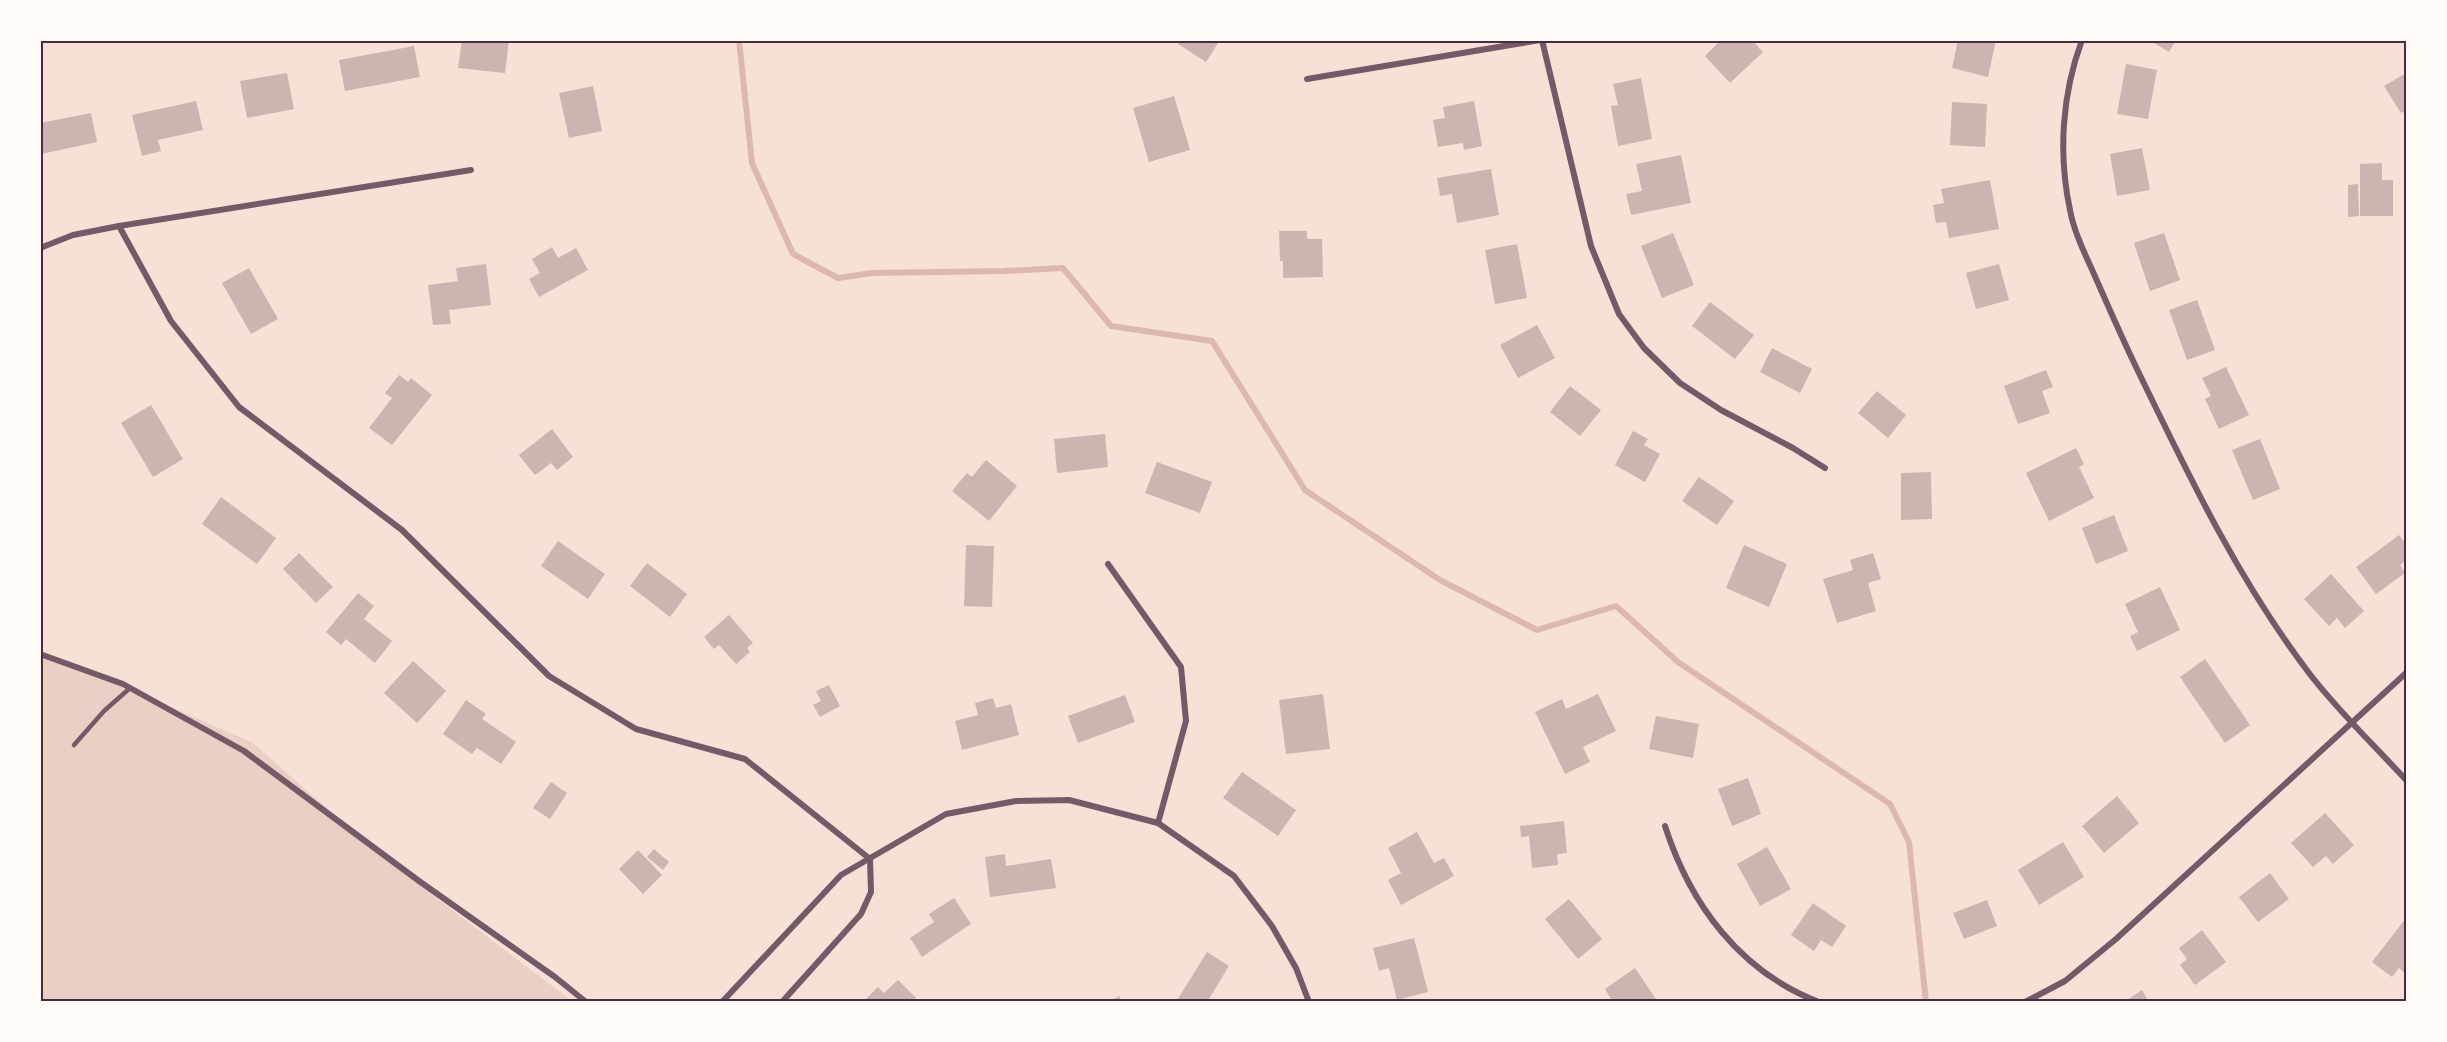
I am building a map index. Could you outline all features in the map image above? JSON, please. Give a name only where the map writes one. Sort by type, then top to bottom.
[{"type":"street","points":[[1307,79],[1541,40],[1591,246],[1619,314],[1644,348],[1680,383],[1721,410],[1826,468]]},
{"type":"street","points":[[2082,40],[2075,60],[2063,132],[2070,211],[2083,250],[2118,330],[2224,542],[2262,608],[2310,675],[2406,780]]},
{"type":"street","points":[[40,248],[73,235],[119,226],[471,170]]},
{"type":"street","points":[[119,226],[171,321],[239,407],[402,530],[549,676],[636,729],[745,759],[870,859],[871,892],[861,914],[782,1002]]},
{"type":"street","points":[[1108,564],[1181,667],[1186,721],[1158,823]]},
{"type":"street","points":[[40,654],[130,688],[244,751],[419,881],[555,977],[586,1002]]},
{"type":"street","points":[[2025,1002],[2065,981],[2116,939],[2406,673]]},
{"type":"street","points":[[723,1002],[841,875],[946,814],[1016,801],[1069,800],[1158,823],[1234,876],[1272,926],[1296,968],[1308,1002]]},
{"type":"street","points":[[1665,826],[1675,855],[1695,894],[1719,931],[1747,960],[1806,997],[1819,1002]]},
{"type":"lane","points":[[74,745],[104,711],[130,688]]},
{"type":"shaded area","points":[[40,655],[73,664],[253,743],[377,853],[572,1001],[41,1001]]},
{"type":"building","points":[[462,40],[509,40],[505,73],[458,68]]},
{"type":"building","points":[[1180,40],[1220,40],[1206,62],[1178,44]]},
{"type":"building","points":[[1721,40],[1752,40],[1763,52],[1730,83],[1705,56]]},
{"type":"building","points":[[1958,40],[1996,40],[1988,77],[1952,68]]},
{"type":"building","points":[[2149,40],[2176,40],[2169,52]]},
{"type":"building","points":[[414,46],[420,77],[345,91],[339,60]]},
{"type":"building","points":[[2126,64],[2157,70],[2148,119],[2117,114]]},
{"type":"building","points":[[287,73],[294,109],[247,118],[240,81]]},
{"type":"building","points":[[2406,73],[2406,110],[2401,113],[2384,86]]},
{"type":"building","points":[[1641,78],[1652,139],[1618,146],[1611,106],[1618,105],[1613,84]]},
{"type":"building","points":[[593,86],[602,131],[569,138],[559,93]]},
{"type":"building","points":[[1174,96],[1190,150],[1149,162],[1133,108]]},
{"type":"building","points":[[196,101],[203,130],[158,140],[161,151],[142,156],[132,115]]},
{"type":"building","points":[[1474,101],[1482,146],[1464,150],[1463,143],[1438,147],[1433,120],[1445,118],[1443,107]]},
{"type":"building","points":[[1952,102],[1987,104],[1985,147],[1950,145]]},
{"type":"building","points":[[91,113],[97,142],[41,154],[40,123]]},
{"type":"building","points":[[2142,148],[2150,190],[2117,196],[2110,154]]},
{"type":"building","points":[[1681,155],[1691,203],[1631,215],[1626,194],[1642,191],[1636,164]]},
{"type":"building","points":[[2382,163],[2382,180],[2393,180],[2393,216],[2360,216],[2360,164]]},
{"type":"building","points":[[1491,169],[1499,215],[1457,223],[1452,194],[1440,196],[1437,178]]},
{"type":"building","points":[[1990,180],[1999,229],[1949,238],[1946,222],[1936,223],[1933,205],[1944,203],[1941,189]]},
{"type":"building","points":[[2358,184],[2359,216],[2348,217],[2348,185]]},
{"type":"building","points":[[1279,231],[1307,231],[1307,239],[1322,239],[1323,277],[1283,278]]},
{"type":"building","points":[[1673,233],[1694,285],[1662,298],[1641,246]]},
{"type":"building","points":[[2164,233],[2180,280],[2150,291],[2134,243]]},
{"type":"building","points":[[1517,244],[1527,298],[1495,304],[1485,250]]},
{"type":"building","points":[[552,247],[558,258],[576,248],[588,270],[539,297],[529,279],[540,273],[532,259]]},
{"type":"building","points":[[486,264],[491,305],[449,310],[451,324],[433,325],[428,285],[458,281],[456,268]]},
{"type":"building","points":[[1999,264],[2009,300],[1976,309],[1966,273]]},
{"type":"building","points":[[249,268],[278,319],[251,334],[222,283]]},
{"type":"building","points":[[2197,300],[2215,350],[2187,360],[2169,310]]},
{"type":"building","points":[[1710,302],[1754,335],[1735,359],[1692,326]]},
{"type":"building","points":[[1537,325],[1555,358],[1518,378],[1500,345]]},
{"type":"building","points":[[1772,348],[1812,369],[1800,393],[1760,372]]},
{"type":"building","points":[[2226,367],[2249,415],[2219,429],[2205,399],[2211,396],[2202,378]]},
{"type":"building","points":[[2046,370],[2053,387],[2042,391],[2050,413],[2018,424],[2004,386]]},
{"type":"building","points":[[399,375],[408,382],[411,378],[432,395],[392,445],[369,428],[392,398],[385,393]]},
{"type":"building","points":[[1570,386],[1601,410],[1580,436],[1550,412]]},
{"type":"building","points":[[1877,391],[1906,415],[1888,438],[1858,413]]},
{"type":"building","points":[[151,405],[183,459],[153,477],[121,423]]},
{"type":"building","points":[[552,429],[573,457],[557,470],[551,463],[535,475],[519,455]]},
{"type":"building","points":[[1633,431],[1648,439],[1644,445],[1660,454],[1645,482],[1615,465]]},
{"type":"building","points":[[1105,434],[1108,467],[1057,473],[1054,439]]},
{"type":"building","points":[[2260,439],[2280,489],[2253,500],[2232,450]]},
{"type":"building","points":[[2076,448],[2084,464],[2079,467],[2094,498],[2049,521],[2026,473]]},
{"type":"building","points":[[986,460],[1017,486],[989,521],[952,491],[967,473],[972,477]]},
{"type":"building","points":[[1157,462],[1212,482],[1200,513],[1145,493]]},
{"type":"building","points":[[1931,472],[1932,519],[1901,520],[1901,473]]},
{"type":"building","points":[[1699,477],[1734,501],[1717,525],[1682,501]]},
{"type":"building","points":[[221,497],[276,538],[257,564],[202,524]]},
{"type":"building","points":[[2114,515],[2128,551],[2096,564],[2082,528]]},
{"type":"building","points":[[2399,535],[2406,544],[2406,560],[2400,565],[2405,573],[2376,594],[2356,567]]},
{"type":"building","points":[[558,541],[605,574],[588,599],[541,566]]},
{"type":"building","points":[[966,545],[994,546],[992,607],[964,606]]},
{"type":"building","points":[[1744,545],[1787,564],[1769,607],[1726,588]]},
{"type":"building","points":[[299,553],[333,587],[316,603],[283,569]]},
{"type":"building","points":[[1873,553],[1881,579],[1868,583],[1876,611],[1837,623],[1823,579],[1853,570],[1850,560]]},
{"type":"building","points":[[647,563],[687,594],[670,617],[630,586]]},
{"type":"building","points":[[2331,574],[2364,611],[2345,628],[2337,618],[2329,626],[2304,599]]},
{"type":"building","points":[[2160,587],[2180,630],[2137,651],[2130,636],[2138,632],[2125,604]]},
{"type":"building","points":[[358,593],[374,606],[364,619],[392,641],[375,663],[346,639],[341,645],[326,632]]},
{"type":"building","points":[[729,615],[753,643],[747,648],[750,652],[736,664],[719,645],[714,649],[704,637]]},
{"type":"building","points":[[2205,659],[2250,725],[2225,743],[2180,677]]},
{"type":"building","points":[[413,661],[446,691],[417,723],[384,693]]},
{"type":"building","points":[[829,685],[840,706],[820,717],[813,705],[821,701],[816,691]]},
{"type":"building","points":[[1323,694],[1330,749],[1286,754],[1279,700]]},
{"type":"building","points":[[1598,694],[1616,731],[1583,747],[1590,762],[1565,774],[1535,712],[1562,699],[1566,709]]},
{"type":"building","points":[[1125,695],[1135,722],[1078,743],[1068,716]]},
{"type":"building","points":[[993,698],[996,708],[1011,704],[1019,735],[962,750],[955,721],[978,715],[975,703]]},
{"type":"building","points":[[466,700],[486,714],[482,719],[516,742],[501,764],[477,748],[472,754],[443,734]]},
{"type":"building","points":[[1656,716],[1699,724],[1693,758],[1649,749]]},
{"type":"building","points":[[1242,772],[1296,810],[1278,836],[1223,798]]},
{"type":"building","points":[[1748,778],[1761,814],[1732,826],[1718,789]]},
{"type":"building","points":[[551,782],[567,793],[550,819],[533,808]]},
{"type":"building","points":[[2117,796],[2139,823],[2104,853],[2082,826]]},
{"type":"building","points":[[2325,813],[2354,845],[2333,864],[2326,856],[2313,867],[2291,843]]},
{"type":"building","points":[[1564,821],[1567,853],[1557,854],[1558,865],[1532,868],[1529,836],[1521,837],[1520,826]]},
{"type":"building","points":[[1417,832],[1434,863],[1444,858],[1454,876],[1401,905],[1388,880],[1401,873],[1388,848]]},
{"type":"building","points":[[2063,842],[2084,877],[2039,905],[2018,870]]},
{"type":"building","points":[[1767,847],[1791,889],[1760,906],[1737,864]]},
{"type":"building","points":[[654,849],[669,862],[663,870],[647,857]]},
{"type":"building","points":[[638,850],[662,875],[643,894],[619,869]]},
{"type":"building","points":[[1005,854],[1006,866],[1051,859],[1056,888],[990,897],[985,857]]},
{"type":"building","points":[[2270,873],[2289,899],[2258,922],[2239,897]]},
{"type":"building","points":[[954,898],[971,924],[922,957],[910,938],[934,922],[929,914]]},
{"type":"building","points":[[1569,899],[1602,939],[1578,959],[1545,919]]},
{"type":"building","points":[[1987,900],[1997,926],[1964,939],[1953,913]]},
{"type":"building","points":[[1813,903],[1846,926],[1832,947],[1821,940],[1814,951],[1791,935]]},
{"type":"building","points":[[2406,918],[2406,974],[2399,968],[2392,977],[2372,962]]},
{"type":"building","points":[[2202,930],[2226,962],[2195,985],[2180,965],[2187,959],[2179,948]]},
{"type":"building","points":[[1414,938],[1428,992],[1397,1000],[1389,968],[1379,971],[1373,948]]},
{"type":"building","points":[[1207,952],[1229,966],[1207,1002],[1176,1002]]},
{"type":"building","points":[[1635,968],[1658,1002],[1613,1002],[1605,989]]},
{"type":"building","points":[[898,980],[916,998],[912,1002],[863,1002],[878,987],[884,993]]},
{"type":"building","points":[[2142,990],[2149,1002],[2124,1002]]},
{"type":"building","points":[[1119,996],[1122,1002],[1109,1002]]},
{"type":"waterway","points":[[739,40],[752,163],[793,254],[838,278],[872,273],[1063,268],[1111,326],[1212,341],[1305,490],[1440,580],[1537,630],[1616,606],[1678,662],[1890,804],[1909,842],[1926,1002]]}]
